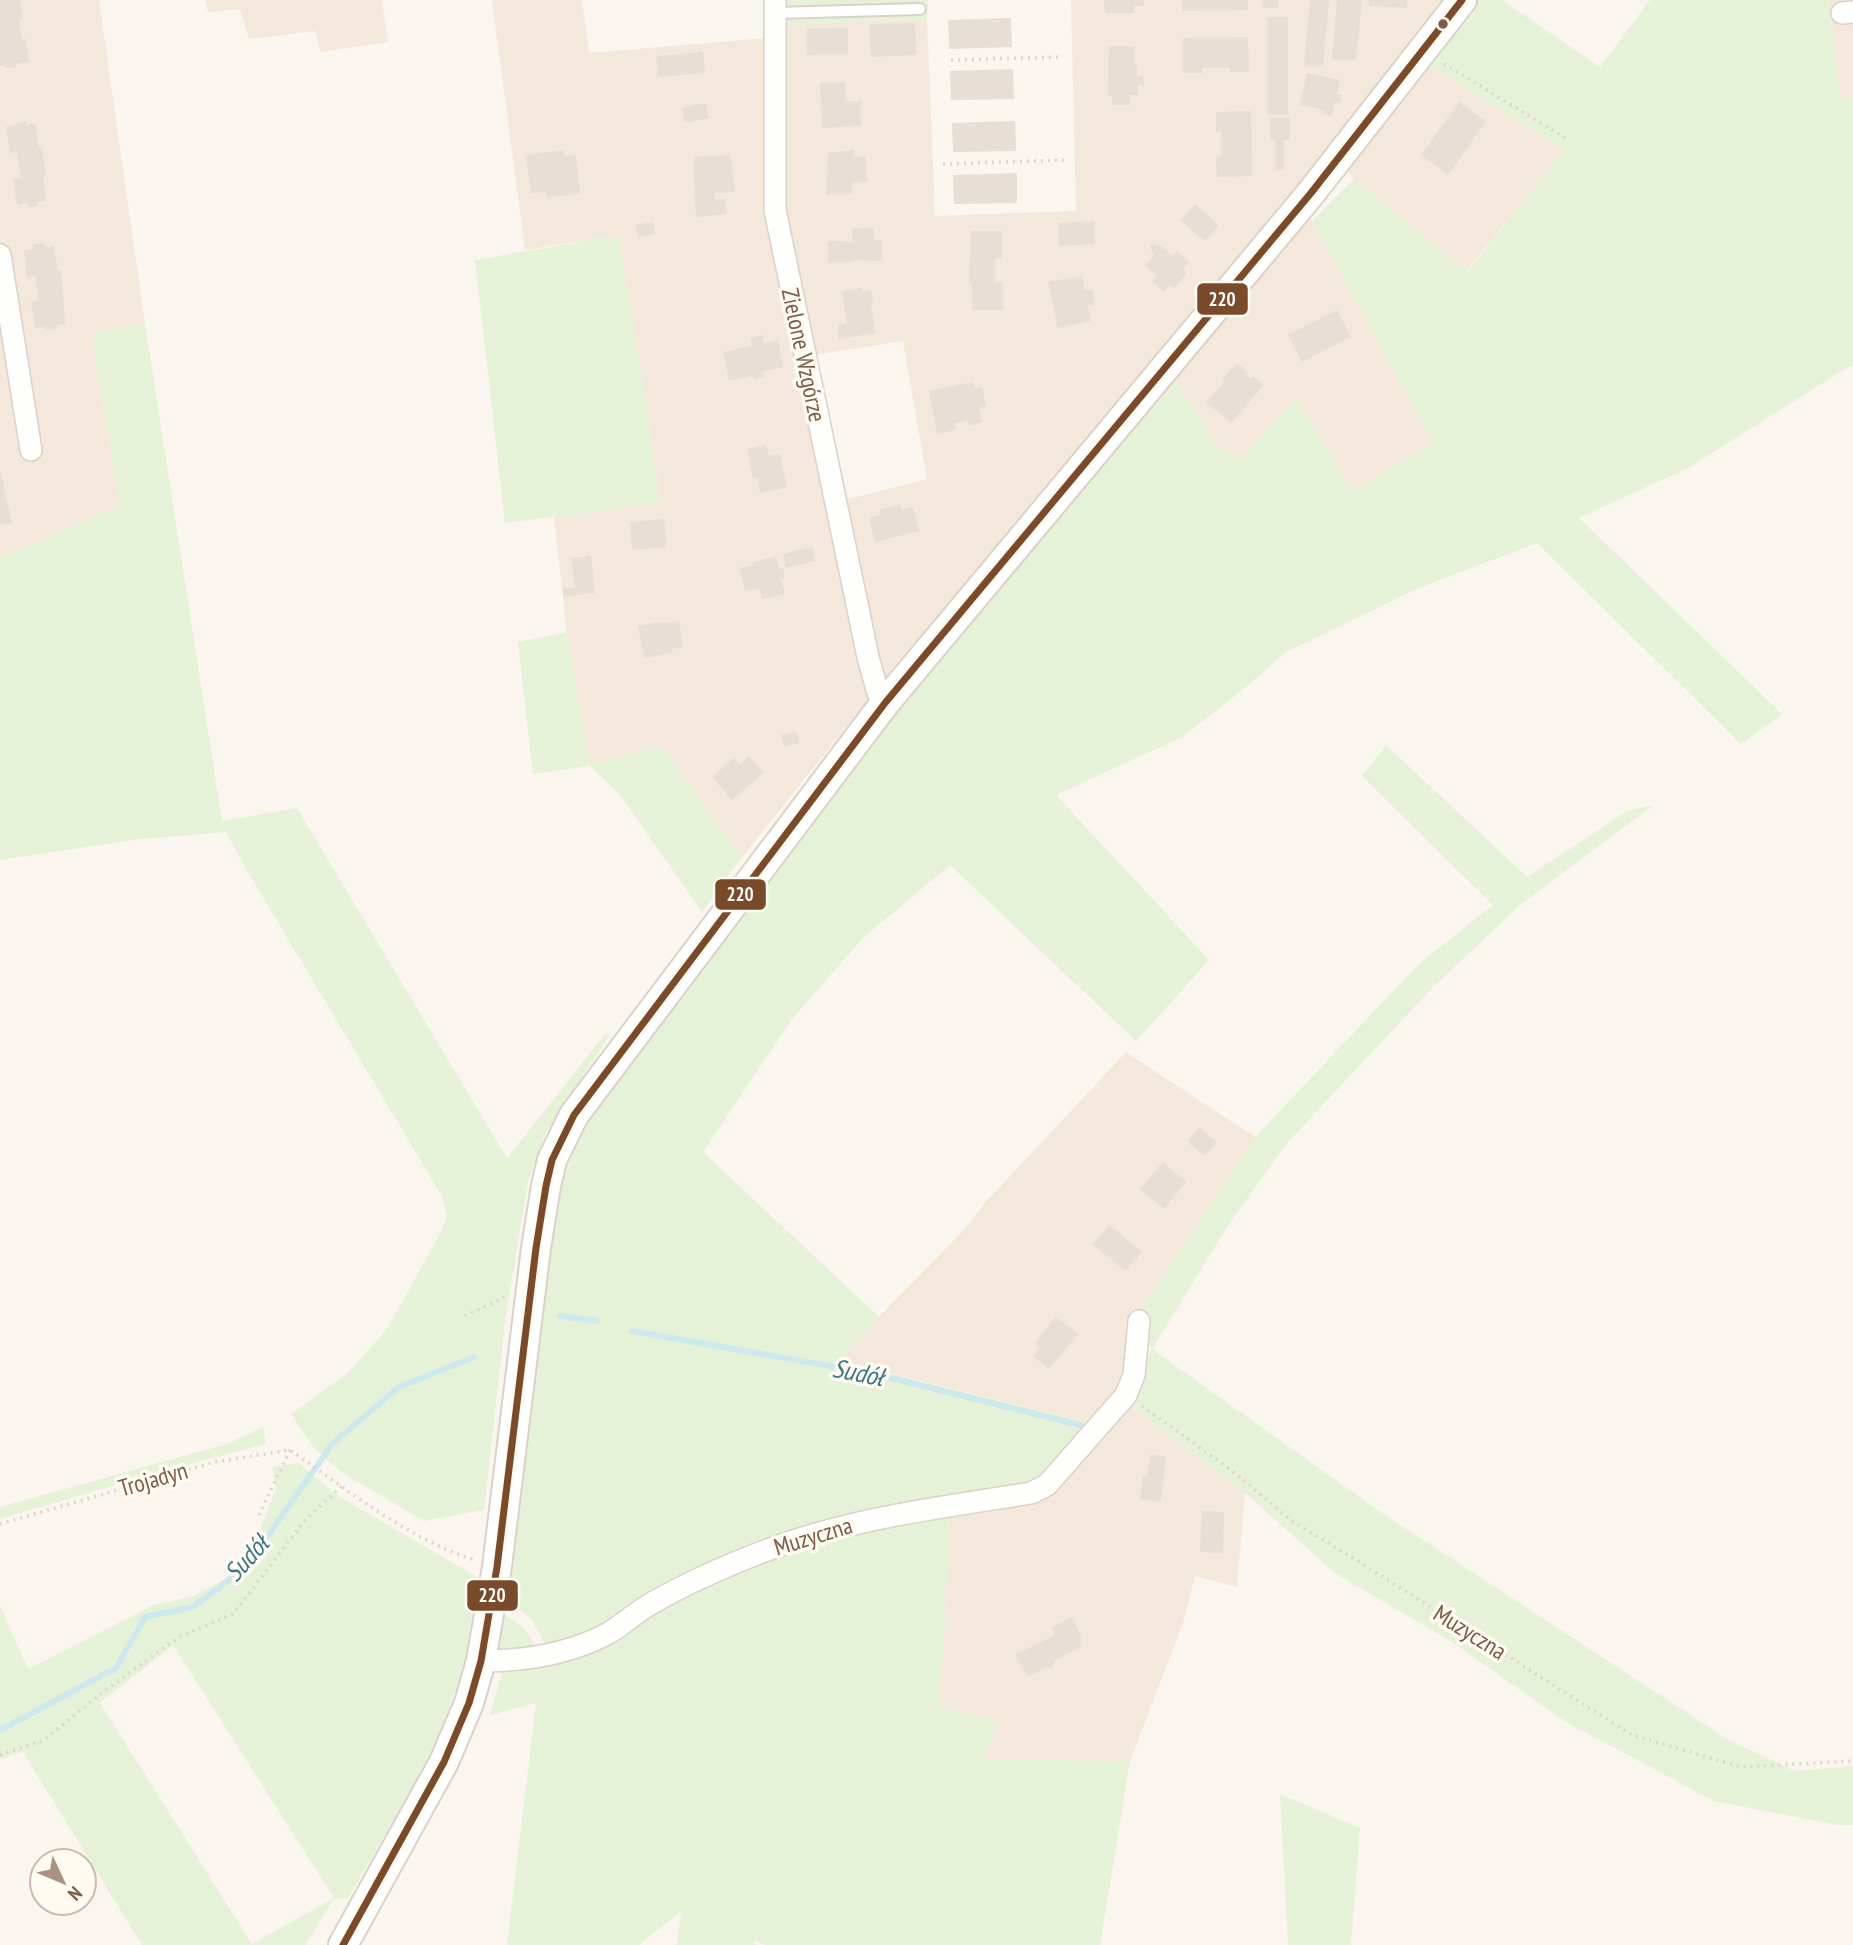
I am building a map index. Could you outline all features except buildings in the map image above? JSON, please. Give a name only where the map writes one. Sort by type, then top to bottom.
[{"type":"street","points":[[343,1945],[444,1762],[469,1703],[481,1661],[497,1567],[544,1198],[552,1160],[574,1115],[885,703],[1311,193],[1462,0]]},
{"type":"street","name":"Zielone Wzgórze","points":[[775,6],[775,209],[868,657],[878,693],[885,703]]},
{"type":"street","points":[[0,255],[31,450]]},
{"type":"street","name":"Muzyczna","points":[[481,1661],[519,1661],[584,1644],[606,1634],[651,1603],[696,1579],[769,1549],[835,1527],[902,1513],[1031,1493],[1047,1485],[1126,1395],[1134,1375],[1139,1321]]},
{"type":"lane","points":[[775,6],[920,9]]},
{"type":"path","points":[[1422,51],[1567,139]]},
{"type":"path","points":[[951,61],[1061,57]]},
{"type":"path","points":[[943,164],[1064,160]]},
{"type":"path","points":[[465,1316],[531,1285]]},
{"type":"path","name":"Muzyczna","points":[[1126,1395],[1239,1476],[1293,1522],[1632,1735],[1741,1767],[1853,1761]]},
{"type":"path","points":[[259,1516],[290,1450],[448,1552]]},
{"type":"path","name":"Trojadyn","points":[[0,1524],[215,1462],[290,1450]]},
{"type":"path","points":[[0,1755],[44,1740],[107,1689],[179,1637],[233,1614],[306,1519],[342,1486]]},
{"type":"shaded area","points":[[0,0],[99,0],[145,324],[91,334],[120,505],[0,558]]},
{"type":"shaded area","points":[[205,0],[382,0],[388,42],[321,52],[315,31],[249,39],[240,9],[208,12]]},
{"type":"shaded area","points":[[492,0],[582,0],[589,53],[768,38],[784,25],[927,19],[935,216],[1076,211],[1071,0],[1441,0],[1338,136],[893,668],[742,857],[662,747],[590,765],[567,632],[554,516],[661,502],[619,235],[525,250]],"holes":[[[903,341],[927,479],[845,500],[814,355]]]},
{"type":"shaded area","points":[[1829,0],[1853,0],[1853,98],[1840,99]]},
{"type":"shaded area","points":[[1422,61],[1564,150],[1466,272],[1354,179],[1344,166]]},
{"type":"shaded area","points":[[1304,214],[1312,221],[1433,442],[1353,490],[1296,399],[1242,457],[1221,451],[1174,378]]},
{"type":"shaded area","points":[[1126,1052],[1255,1137],[1133,1321],[1130,1374],[1091,1423],[839,1361],[965,1229],[983,1205]]},
{"type":"shaded area","points":[[1127,1404],[1245,1492],[1237,1587],[1195,1576],[1183,1623],[1130,1761],[982,1760],[939,1707],[949,1513]]},
{"type":"green space","points":[[783,0],[928,0],[927,19],[784,25]]},
{"type":"green space","points":[[1470,0],[1502,0],[1600,67],[1650,0],[1829,0],[1840,98],[1853,98],[1853,364],[1688,468],[1579,518],[1782,714],[1741,744],[1537,543],[1421,587],[1286,652],[1182,737],[1056,795],[1209,960],[1136,1041],[950,865],[863,938],[792,1019],[703,1152],[879,1317],[839,1362],[1091,1423],[1036,1481],[998,1494],[895,1507],[600,1630],[547,1647],[531,1619],[508,1600],[559,1175],[582,1122],[891,711],[1174,378],[1221,450],[1242,457],[1296,399],[1353,490],[1433,442],[1312,221],[1354,179],[1467,272],[1564,150],[1422,61]]},
{"type":"green space","points":[[619,235],[661,503],[505,523],[475,260]]},
{"type":"green space","points":[[145,324],[222,821],[297,808],[507,1158],[606,1033],[609,1036],[545,1134],[528,1182],[506,1314],[484,1510],[424,1521],[341,1472],[314,1448],[291,1414],[348,1373],[387,1329],[441,1232],[447,1216],[442,1196],[226,832],[132,840],[0,860],[0,558],[120,505],[91,334]]},
{"type":"green space","points":[[567,632],[590,765],[662,747],[742,857],[702,912],[618,792],[590,766],[533,774],[518,642]]},
{"type":"green space","points":[[1386,745],[1527,877],[1627,811],[1654,805],[1521,904],[1433,987],[1287,1143],[1229,1224],[1152,1349],[1133,1321],[1255,1137],[1420,963],[1493,905],[1362,776]]},
{"type":"green space","points":[[1152,1349],[1379,1511],[1730,1741],[1795,1771],[1853,1766],[1853,1825],[1837,1825],[1714,1801],[1566,1722],[1452,1642],[1335,1573],[1244,1492],[1127,1404],[1140,1367]]},
{"type":"green space","points":[[263,1427],[266,1444],[0,1519],[0,1507],[227,1444]]},
{"type":"green space","points":[[298,1463],[338,1496],[477,1577],[465,1663],[433,1753],[348,1898],[334,1899],[305,1945],[142,1945],[98,1874],[98,1847],[82,1847],[23,1752],[0,1759],[0,1606],[28,1669],[154,1605],[194,1596],[224,1580],[253,1548],[276,1488],[272,1467]],"holes":[[[173,1645],[334,1898],[252,1944],[100,1703]]]},
{"type":"green space","points":[[949,1513],[939,1707],[998,1721],[983,1760],[1130,1761],[1100,1945],[764,1945],[756,1941],[755,1945],[677,1945],[681,1911],[639,1945],[507,1945],[536,1703],[490,1715],[503,1668],[704,1582],[854,1528]]},
{"type":"green space","points":[[503,1615],[524,1629],[537,1650],[505,1655],[497,1650]]},
{"type":"green space","points":[[1280,1794],[1360,1828],[1351,1945],[1288,1945]]},
{"type":"waterway","name":"Sudół","points":[[560,1316],[597,1321]]},
{"type":"waterway","name":"Sudół","points":[[632,1331],[875,1374],[1080,1425]]},
{"type":"waterway","name":"Sudół","points":[[0,1730],[116,1668],[145,1617],[193,1607],[246,1567],[333,1443],[399,1387],[474,1357]]},
{"type":"transit line","name":"220","points":[[343,1945],[444,1762],[469,1703],[481,1661],[497,1567],[546,1186],[552,1160],[574,1115],[885,703],[1311,193],[1462,0]]}]
